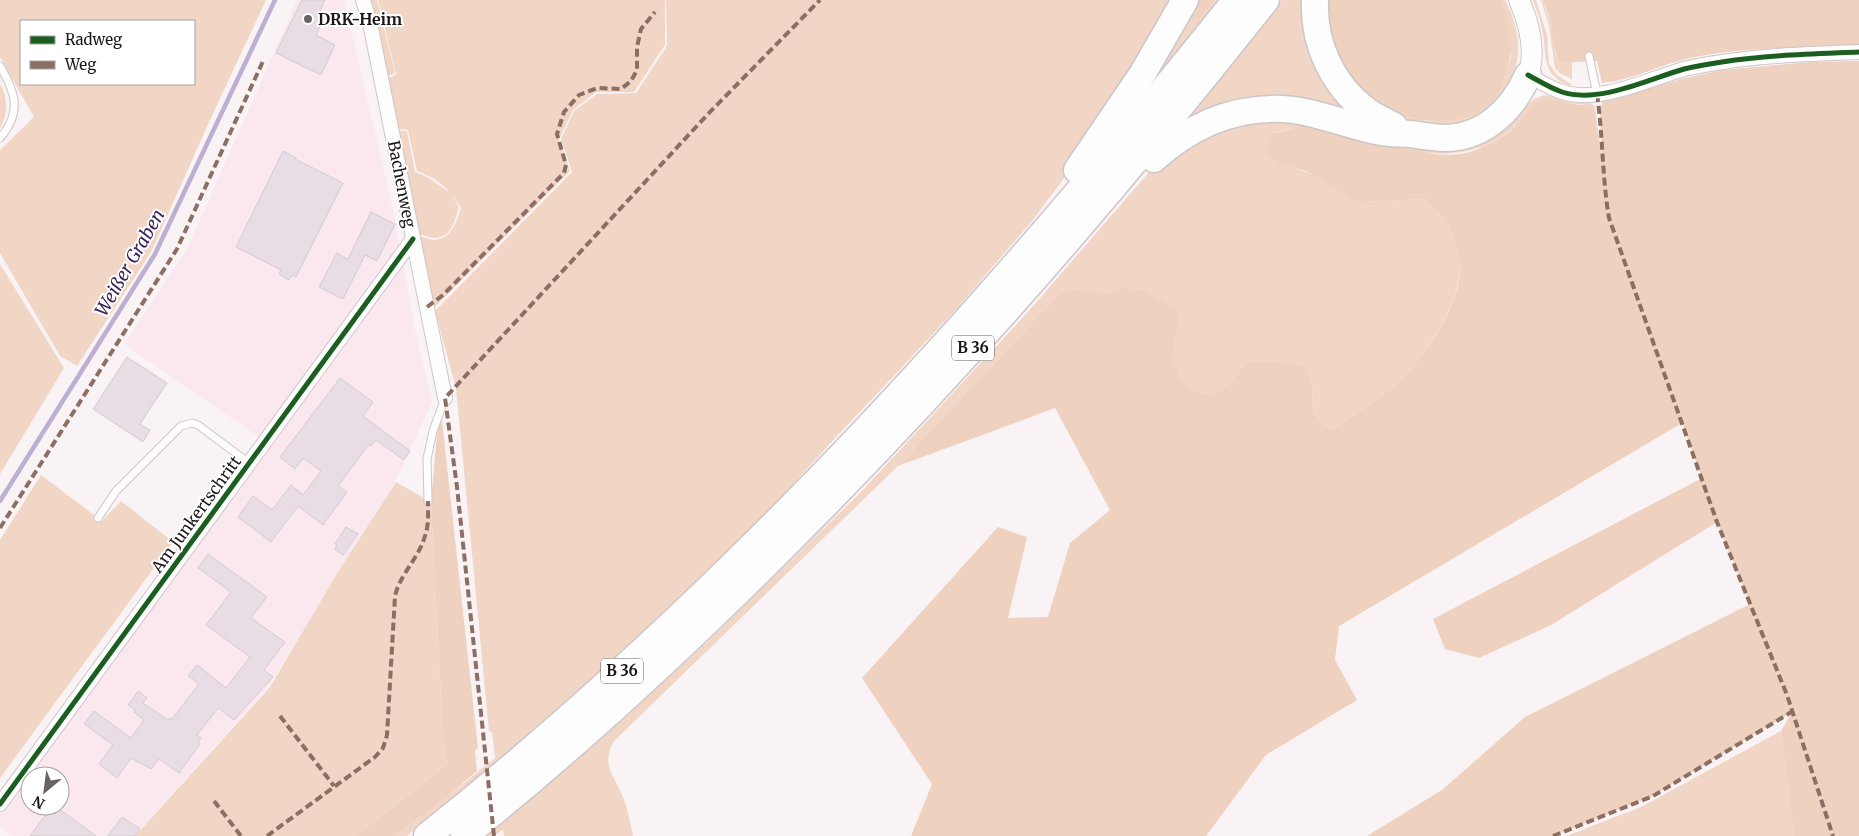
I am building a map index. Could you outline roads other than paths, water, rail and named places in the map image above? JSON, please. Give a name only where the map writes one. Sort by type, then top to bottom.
[{"type":"highway","name":"B 36","points":[[1034,244],[1060,194],[1143,73],[1185,0]]},
{"type":"highway","name":"B 36","points":[[427,836],[588,702],[742,557],[896,399],[1107,159],[1236,0]]},
{"type":"highway","name":"B 36","points":[[464,836],[587,733],[746,585],[869,461],[996,324],[1118,183],[1266,0]]},
{"type":"highway","points":[[1315,0],[1315,24],[1324,57],[1342,86],[1354,101],[1368,112],[1410,134],[1446,138],[1462,136],[1484,128],[1496,120],[1511,104],[1528,75]]},
{"type":"highway","name":"B 36","points":[[1118,183],[1172,143],[1198,127],[1226,115],[1253,110],[1299,110],[1382,132],[1410,134]]},
{"type":"main road","points":[[1519,0],[1525,14],[1531,38],[1532,58],[1528,75]]},
{"type":"street","name":"Bachenweg","points":[[363,0],[370,23],[445,398]]},
{"type":"street","points":[[1528,75],[1563,93],[1579,95],[1597,94],[1685,69],[1723,62],[1809,54],[1859,52]]},
{"type":"street","name":"Am Junkertschritt","points":[[0,804],[413,239]]},
{"type":"lane","points":[[1589,56],[1597,94]]},
{"type":"lane","points":[[0,66],[7,79],[15,106],[11,121],[0,138]]},
{"type":"lane","points":[[428,501],[427,459],[433,431],[445,398]]},
{"type":"lane","points":[[98,518],[116,491],[181,426],[186,424],[198,425],[249,463]]},
{"type":"waterway","name":"Weißer Graben","points":[[0,501],[155,254],[275,0]]},
{"type":"place","name":"DRK-Heim","points":[[308,19]]}]
